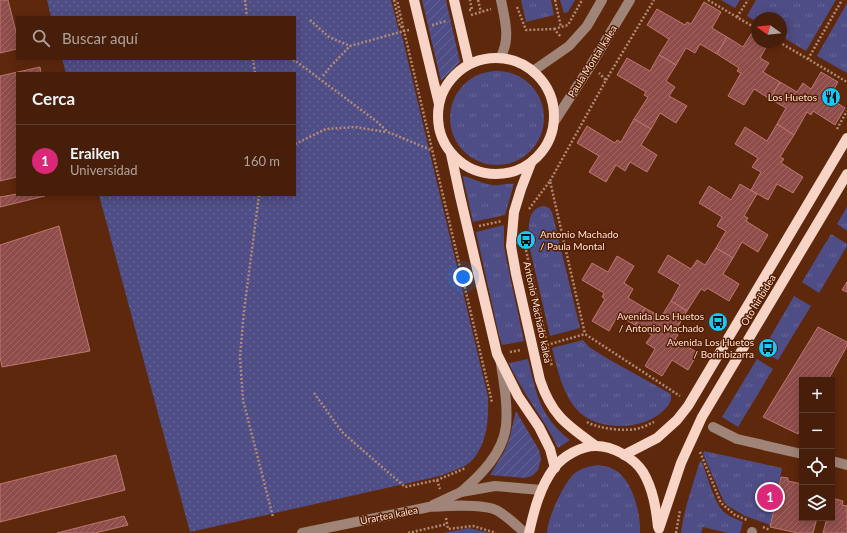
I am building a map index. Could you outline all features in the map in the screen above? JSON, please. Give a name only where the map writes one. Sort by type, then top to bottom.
[{"type":"main road","points":[[414,0],[438,104]]},
{"type":"main road","points":[[454,0],[469,64]]},
{"type":"main road","points":[[489,58],[500,58],[523,64],[543,81],[550,93],[554,107],[554,122],[552,134],[540,155],[531,163],[515,172],[498,175],[481,173],[465,166],[451,154],[439,131],[437,118],[438,104],[444,88],[455,74],[469,64],[489,58]]},
{"type":"main road","name":"Oto hiribidea","points":[[624,455],[657,438],[677,420],[688,406],[847,138]]},
{"type":"main road","points":[[451,154],[467,229],[499,359],[518,396],[539,427],[550,449],[554,468]]},
{"type":"main road","name":"Antonio Machado kalea","points":[[531,163],[521,189],[513,219],[512,246],[516,274],[534,348],[540,380],[545,396],[561,420],[596,446]]},
{"type":"main road","name":"Oto hiribidea","points":[[658,531],[681,463],[702,417],[847,174]]},
{"type":"main road","points":[[529,533],[541,490],[554,468],[566,457],[579,450],[596,446],[624,455],[634,461],[642,471],[649,484],[654,500],[658,531]]},
{"type":"street","points":[[500,58],[506,46],[507,38],[501,0]]},
{"type":"street","points":[[533,71],[569,46],[587,26],[602,0]]},
{"type":"street","name":"Paula Montal kalea","points":[[554,122],[630,0]]},
{"type":"street","points":[[462,492],[477,479],[489,464],[499,448],[506,427],[506,400],[499,359]]},
{"type":"street","points":[[713,427],[737,439],[799,453]]},
{"type":"street","points":[[835,463],[847,465]]},
{"type":"street","name":"Urartea kalea","points":[[429,507],[462,492],[495,486],[541,490]]},
{"type":"street","name":"Urartea kalea","points":[[302,533],[429,507],[482,507],[497,510],[525,533]]},
{"type":"path","points":[[245,0],[247,16]]},
{"type":"path","points":[[394,0],[400,27],[404,29]]},
{"type":"path","points":[[398,0],[492,406]]},
{"type":"path","points":[[478,0],[481,12]]},
{"type":"path","points":[[555,0],[561,27]]},
{"type":"path","points":[[554,29],[568,25],[582,0]]},
{"type":"path","points":[[606,80],[654,0]]},
{"type":"path","points":[[708,0],[751,25]]},
{"type":"path","points":[[737,17],[748,0]]},
{"type":"path","points":[[808,59],[842,0]]},
{"type":"path","points":[[310,20],[330,37],[350,46]]},
{"type":"path","points":[[324,76],[330,66],[350,46],[404,29],[421,27]]},
{"type":"path","points":[[787,47],[847,82]]},
{"type":"path","points":[[253,60],[256,72]]},
{"type":"path","points":[[294,60],[376,121],[388,132]]},
{"type":"path","points":[[296,144],[326,129],[355,127],[388,132],[432,150]]},
{"type":"path","points":[[467,229],[526,215],[533,203],[550,181],[585,334],[679,394],[688,406]]},
{"type":"path","points":[[259,196],[244,311],[240,357],[243,400],[273,517]]},
{"type":"path","points":[[525,244],[553,373]]},
{"type":"path","points":[[499,359],[585,334]]},
{"type":"path","points":[[314,393],[342,432],[406,487],[437,480],[464,470],[469,466]]},
{"type":"path","points":[[676,399],[679,394]]},
{"type":"path","points":[[584,420],[600,427],[624,430],[639,429],[654,422]]},
{"type":"path","points":[[699,451],[721,503],[735,515],[749,521]]},
{"type":"path","points":[[408,533],[447,524]]},
{"type":"path","points":[[753,530],[770,530]]},
{"type":"green space","points":[[47,0],[391,0],[398,28],[402,36],[488,397],[488,416],[485,436],[477,454],[471,461],[463,467],[440,476],[190,532],[99,196],[296,196],[296,72],[66,72],[62,60],[296,60],[296,16],[51,16]]},
{"type":"green space","points":[[422,0],[446,0],[460,62],[441,81]]},
{"type":"green space","points":[[521,0],[551,0],[554,15],[526,22]]},
{"type":"green space","points":[[560,0],[575,0],[568,12],[564,13]]},
{"type":"green space","points":[[721,0],[740,0],[735,8]]},
{"type":"green space","points":[[756,0],[836,0],[806,51],[787,40],[787,12],[751,12],[751,18],[747,16]]},
{"type":"green space","points":[[847,3],[847,73],[817,56]]},
{"type":"green space","points":[[488,71],[506,71],[515,74],[531,84],[541,100],[544,109],[544,127],[541,136],[531,152],[515,162],[506,165],[488,165],[479,162],[463,152],[453,136],[450,127],[450,109],[453,100],[463,84],[479,74]]},
{"type":"green space","points":[[463,176],[492,185],[514,184],[505,215],[473,222]]},
{"type":"green space","points":[[544,206],[549,208],[552,212],[580,328],[550,336],[530,249],[529,237],[529,223],[533,212]]},
{"type":"green space","points":[[847,207],[847,231],[837,224]]},
{"type":"green space","points":[[504,225],[504,246],[524,341],[502,345],[476,232]]},
{"type":"green space","points":[[831,234],[847,244],[847,246],[819,293],[802,282]]},
{"type":"green space","points":[[794,296],[811,306],[778,360],[767,354],[773,344],[768,341]]},
{"type":"green space","points":[[583,340],[589,347],[610,360],[671,394],[671,401],[664,410],[647,421],[625,426],[603,424],[584,416],[577,410],[567,394],[559,376],[552,348]]},
{"type":"green space","points":[[528,359],[541,404],[552,422],[570,440],[558,448],[520,385],[509,363]]},
{"type":"green space","points":[[757,359],[773,369],[738,427],[722,417]]},
{"type":"green space","points":[[516,411],[539,450],[541,459],[538,470],[532,476],[525,478],[490,475],[504,452],[509,440]]},
{"type":"green space","points":[[704,451],[782,468],[770,525],[745,516],[724,502],[703,454]]},
{"type":"green space","points":[[700,461],[702,462],[720,507],[727,514],[743,522],[740,533],[728,533],[703,527],[701,533],[681,533],[686,506]]},
{"type":"green space","points":[[598,465],[609,467],[618,472],[630,487],[637,506],[640,533],[547,533],[553,510],[566,484],[575,473],[580,470]]},
{"type":"green space","points":[[469,528],[490,533],[443,533]]},
{"type":"building","points":[[0,0],[8,0],[16,32],[16,49],[0,53]]},
{"type":"building","points":[[704,2],[721,12],[712,28],[727,37],[717,54],[700,44],[695,53],[686,48],[676,65],[659,55],[669,39],[647,25],[657,9],[685,25],[687,22],[691,24]]},
{"type":"building","points":[[751,34],[751,48],[766,48],[760,58],[769,63],[763,72],[780,82],[770,99],[754,89],[744,105],[728,96],[741,73],[737,71],[739,68],[717,54],[727,37],[743,47]]},
{"type":"building","points":[[659,55],[676,65],[666,81],[675,87],[669,96],[687,106],[676,123],[660,113],[651,129],[634,119],[648,97],[644,95],[646,92],[617,75],[627,58],[650,71]]},
{"type":"building","points":[[40,67],[41,72],[18,72]]},
{"type":"building","points":[[16,72],[16,177],[0,181],[0,76]]},
{"type":"building","points":[[821,72],[838,82],[829,98],[845,108],[835,125],[813,111],[811,115],[807,112],[794,135],[777,124],[786,108],[770,99],[780,82],[797,92],[803,83],[811,89]]},
{"type":"building","points":[[634,119],[651,129],[641,145],[657,155],[647,172],[630,162],[625,171],[616,165],[606,182],[589,172],[599,156],[577,143],[587,126],[615,143],[617,140],[621,142]]},
{"type":"building","points":[[777,124],[794,135],[780,157],[784,159],[781,163],[803,177],[793,193],[777,184],[768,200],[751,190],[761,172],[752,167],[758,158],[735,144],[745,127],[767,141]]},
{"type":"building","points":[[740,184],[757,194],[744,216],[748,218],[746,221],[768,235],[758,252],[742,242],[733,258],[716,248],[726,231],[717,226],[722,217],[699,203],[709,186],[731,200]]},
{"type":"building","points":[[16,194],[16,196],[45,196],[0,207],[0,197]]},
{"type":"building","points":[[59,226],[90,351],[2,367],[0,357],[0,245]]},
{"type":"building","points":[[716,248],[733,258],[723,274],[739,284],[729,301],[707,288],[705,291],[701,289],[687,311],[671,301],[680,285],[658,272],[668,255],[691,269],[697,260],[705,265]]},
{"type":"building","points":[[617,256],[634,266],[624,283],[633,289],[628,298],[645,308],[635,325],[618,315],[609,331],[592,321],[605,299],[602,297],[604,293],[582,280],[592,263],[608,272]]},
{"type":"building","points":[[847,282],[847,292],[842,290]]},
{"type":"building","points":[[671,301],[687,311],[674,333],[678,335],[675,339],[698,353],[688,370],[672,360],[662,376],[645,366],[655,349],[646,343],[652,335],[635,325],[645,308],[661,317]]},
{"type":"building","points":[[818,327],[847,342],[847,346],[830,377],[799,377],[798,434],[763,417]]},
{"type":"building","points":[[116,455],[125,490],[0,522],[0,484]]},
{"type":"building","points":[[781,477],[788,478],[788,481],[799,483],[799,521],[816,521],[813,533],[798,533],[770,527]]},
{"type":"building","points":[[835,499],[843,501],[842,505],[847,506],[847,533],[823,533],[826,521],[835,521]]},
{"type":"building","points":[[124,516],[128,525],[95,533],[57,533]]},
{"type":"place","name":"Los Huetos","points":[[831,97]]},
{"type":"place","name":"Antonio Machado / Paula Montal","points":[[526,240]]},
{"type":"place","name":"Avenida Los Huetos / Antonio Machado","points":[[718,322]]},
{"type":"place","name":"Avenida Los Huetos / Borinbizarra","points":[[768,348]]},
{"type":"place","name":"Eraiken","points":[[770,497]]}]
